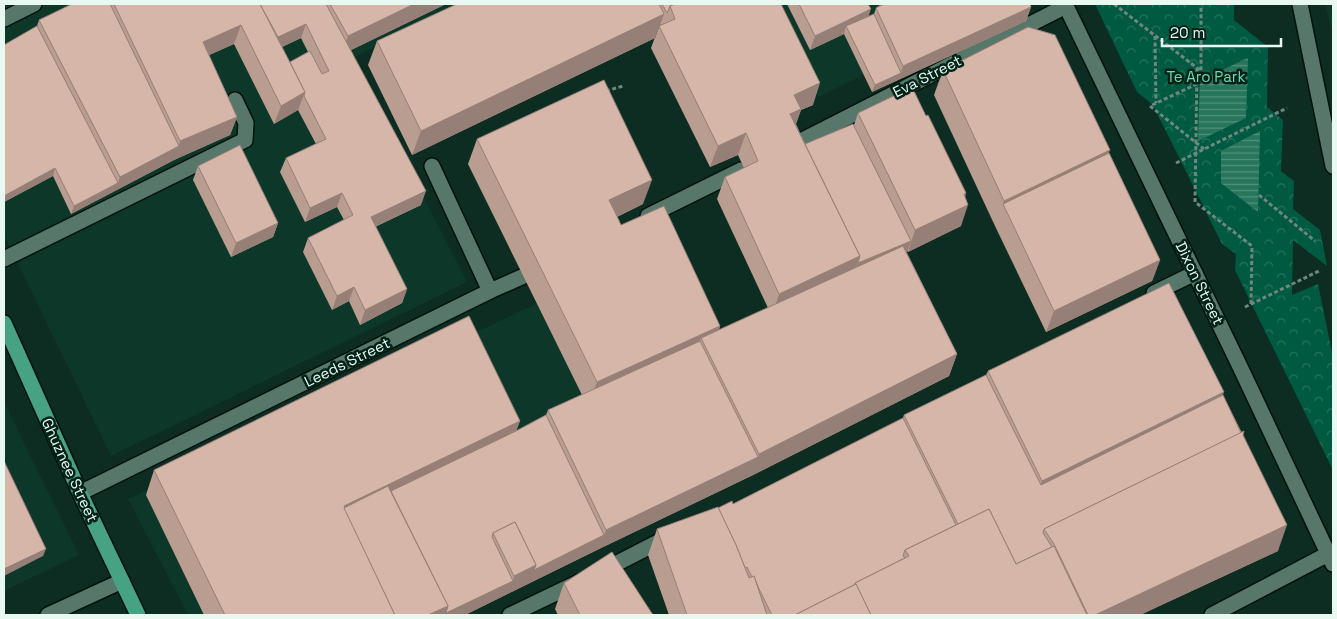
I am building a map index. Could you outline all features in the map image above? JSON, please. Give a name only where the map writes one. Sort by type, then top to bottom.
[{"type":"main road","name":"Ghuznee Street","points":[[4,324],[80,493],[138,615]]},
{"type":"street","points":[[4,19],[34,4]]},
{"type":"street","points":[[1300,4],[1333,166]]},
{"type":"street","name":"Eva Street","points":[[789,147],[1065,5]]},
{"type":"street","name":"Dixon Street","points":[[1065,5],[1331,559]]},
{"type":"street","points":[[4,259],[245,140],[246,122],[236,100]]},
{"type":"street","points":[[432,166],[490,291],[524,276]]},
{"type":"street","points":[[638,221],[744,168]]},
{"type":"street","points":[[1138,301],[1195,273]]},
{"type":"street","name":"Leeds Street","points":[[80,493],[490,291]]},
{"type":"street","points":[[510,615],[677,533]]},
{"type":"street","points":[[1212,615],[1331,559]]},
{"type":"street","points":[[48,615],[122,581]]},
{"type":"path","points":[[1114,4],[1201,71],[1201,4]]},
{"type":"path","points":[[1155,36],[1156,103]]},
{"type":"path","points":[[1197,68],[1195,202],[1252,246],[1251,304]]},
{"type":"path","points":[[1197,84],[1150,106],[1204,149]]},
{"type":"path","points":[[598,94],[623,86]]},
{"type":"path","points":[[1176,163],[1287,108]]},
{"type":"path","points":[[1259,195],[1315,241]]},
{"type":"path","points":[[1245,308],[1321,270]]},
{"type":"shaded area","points":[[4,4],[463,4],[353,58],[467,282],[111,456],[4,235]]},
{"type":"shaded area","points":[[771,4],[1007,4],[819,97]]},
{"type":"shaded area","points":[[1325,4],[1333,4],[1333,37]]},
{"type":"shaded area","points":[[1248,58],[1246,118],[1198,141],[1200,80]]},
{"type":"shaded area","points":[[1260,131],[1258,212],[1221,183],[1221,151]]},
{"type":"shaded area","points":[[538,303],[588,407],[511,445],[460,340]]},
{"type":"shaded area","points":[[4,402],[79,555],[4,591]]},
{"type":"shaded area","points":[[177,476],[243,615],[188,615],[128,499]]},
{"type":"green space","name":"Te Aro Park","points":[[1095,4],[1234,4],[1234,20],[1268,47],[1267,107],[1283,120],[1281,171],[1294,181],[1293,209],[1320,230],[1327,266],[1293,240],[1292,295],[1318,284],[1333,357],[1333,470],[1235,270],[1236,254],[1222,244],[1153,105],[1137,92]]},
{"type":"building","points":[[72,4],[110,4],[179,146],[120,177],[39,20]]},
{"type":"building","points":[[114,4],[260,4],[305,92],[281,106],[241,25],[203,42],[237,117],[180,141]]},
{"type":"building","points":[[260,4],[326,4],[426,191],[371,217],[407,289],[365,310],[354,287],[337,296],[308,238],[353,215],[342,193],[310,208],[286,158],[326,139],[304,96],[305,92],[290,62],[310,51],[322,74],[329,71],[306,24],[278,37]]},
{"type":"building","points":[[330,4],[414,4],[348,36]]},
{"type":"building","points":[[457,4],[659,4],[664,14],[421,131],[377,41]]},
{"type":"building","points":[[662,4],[675,4],[670,6],[667,13]]},
{"type":"building","points":[[675,4],[781,4],[820,83],[794,95],[801,109],[790,114],[860,256],[779,294],[725,177],[758,161],[746,133],[718,146],[659,26],[675,19],[670,6]]},
{"type":"building","points":[[799,4],[868,4],[871,9],[815,36]]},
{"type":"building","points":[[884,4],[1030,4],[1031,7],[903,66],[876,8]]},
{"type":"building","points":[[874,14],[901,73],[875,85],[846,26]]},
{"type":"building","points":[[37,26],[118,183],[74,206],[55,168],[4,196],[4,45]]},
{"type":"building","points":[[1028,27],[1055,35],[1110,150],[1004,201],[943,70]]},
{"type":"building","points":[[604,80],[652,180],[609,200],[621,225],[664,206],[720,326],[597,382],[477,139]]},
{"type":"building","points":[[912,87],[926,116],[928,115],[966,193],[964,194],[968,205],[915,230],[858,113]]},
{"type":"building","points":[[853,124],[911,241],[858,263],[860,256],[805,144]]},
{"type":"building","points":[[240,145],[278,223],[236,243],[198,166]]},
{"type":"building","points":[[1109,153],[1160,260],[1054,311],[1003,204]]},
{"type":"building","points":[[903,246],[957,354],[759,454],[701,338]]},
{"type":"building","points":[[1169,283],[1224,392],[1042,481],[988,371]]},
{"type":"building","points":[[469,316],[520,421],[344,506],[395,615],[225,615],[154,470]]},
{"type":"building","points":[[700,341],[758,457],[606,530],[548,410]]},
{"type":"building","points":[[986,375],[1041,485],[1223,395],[1241,433],[1044,529],[1043,533],[1052,547],[1016,564],[989,509],[958,524],[904,415]]},
{"type":"building","points":[[546,415],[604,535],[534,570],[536,565],[515,522],[493,533],[492,537],[513,581],[446,613],[448,606],[391,491]]},
{"type":"building","points":[[903,418],[956,525],[905,550],[903,556],[905,558],[795,615],[772,615],[754,576],[752,577],[747,567],[745,568],[718,508],[732,501],[733,504]]},
{"type":"building","points":[[1244,431],[1243,435],[1287,525],[1095,615],[1088,615],[1054,544],[1044,529]]},
{"type":"building","points":[[4,461],[46,549],[4,569]]},
{"type":"building","points":[[388,486],[448,606],[428,615],[395,615],[344,508]]},
{"type":"building","points":[[718,507],[749,578],[754,576],[767,615],[687,615],[657,529]]},
{"type":"building","points":[[989,509],[1016,564],[1054,546],[1087,615],[871,615],[855,583],[909,556],[905,550]]},
{"type":"building","points":[[515,522],[536,565],[514,576],[493,533]]},
{"type":"building","points":[[612,552],[653,615],[580,615],[564,583]]},
{"type":"building","points":[[856,584],[871,615],[795,615]]}]
